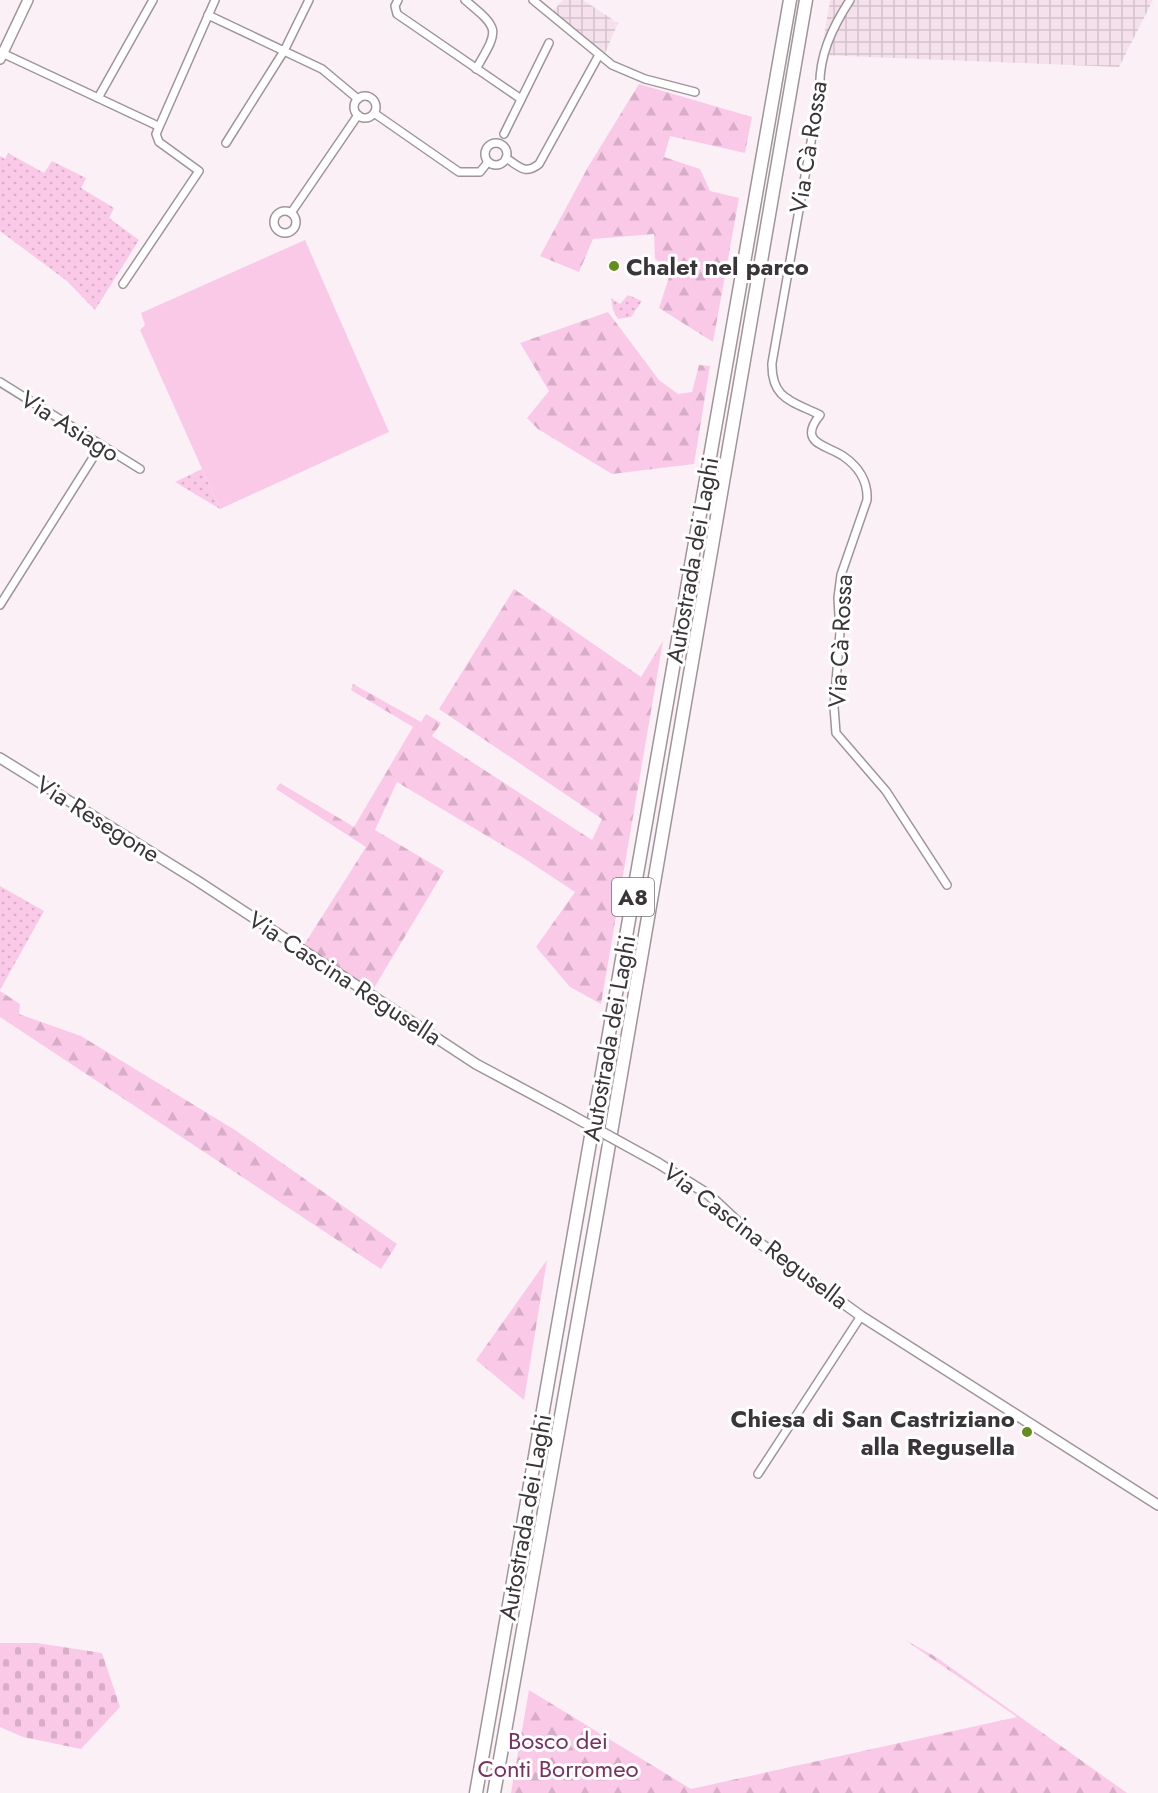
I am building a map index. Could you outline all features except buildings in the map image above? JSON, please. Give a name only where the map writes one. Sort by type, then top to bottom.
[{"type":"highway","name":"Autostrada dei Laghi","points":[[476,1793],[790,0]]},
{"type":"highway","name":"Autostrada dei Laghi","points":[[494,1793],[598,1208],[807,0]]},
{"type":"street","points":[[28,0],[1,56],[158,126]]},
{"type":"street","points":[[98,98],[153,0]]},
{"type":"street","points":[[123,284],[199,171],[159,142],[156,134],[215,0]]},
{"type":"street","points":[[226,143],[284,51],[309,0]]},
{"type":"street","points":[[398,0],[395,6],[397,14],[521,99]]},
{"type":"street","points":[[465,0],[488,19],[493,28],[492,41],[476,69]]},
{"type":"street","points":[[533,0],[612,65],[645,79],[695,92]]},
{"type":"street","name":"Via Cà Rossa","points":[[850,0],[840,16],[821,61],[820,91],[771,375],[777,391],[787,399],[820,415],[812,429],[817,444],[843,456],[861,472],[867,490],[867,500],[840,575],[838,598],[840,632],[834,708],[836,733],[886,791],[947,885]]},
{"type":"street","points":[[208,15],[322,69],[358,99]]},
{"type":"street","points":[[504,134],[549,43]]},
{"type":"street","points":[[506,158],[525,170],[531,170],[539,164],[599,55]]},
{"type":"street","points":[[364,96],[371,98],[376,106],[374,113],[368,117],[358,115],[355,109],[358,99],[364,96]]},
{"type":"street","points":[[374,113],[459,172],[480,172],[488,162]]},
{"type":"street","points":[[291,213],[358,115]]},
{"type":"street","points":[[488,162],[485,152],[492,144],[499,144],[505,148],[506,158]]},
{"type":"street","points":[[488,162],[498,165],[506,158]]},
{"type":"street","name":"Via Asiago","points":[[0,382],[140,469]]},
{"type":"street","points":[[0,605],[101,445]]},
{"type":"street","name":"Via Resegone","points":[[1,762],[196,880]]},
{"type":"street","name":"Via Cascina Regusella","points":[[196,880],[477,1064],[658,1162],[709,1195],[761,1244],[861,1316],[1158,1505]]},
{"type":"street","points":[[758,1474],[861,1316]]},
{"type":"shaded area","points":[[563,0],[583,0],[618,23],[603,58],[552,12]]},
{"type":"shaded area","points":[[830,0],[1153,0],[1119,67],[821,55]]},
{"type":"green space","points":[[639,84],[752,117],[745,153],[670,136],[664,157],[700,169],[710,191],[739,198],[713,342],[659,308],[671,271],[655,259],[654,234],[593,239],[579,272],[540,256],[588,167]]},
{"type":"green space","points":[[8,153],[44,173],[52,161],[86,178],[81,188],[114,208],[109,218],[139,240],[95,310],[67,281],[0,231],[0,156],[5,159]]},
{"type":"green space","points":[[305,240],[389,432],[220,509],[140,330],[145,325],[141,313]]},
{"type":"green space","points":[[628,295],[642,301],[631,317],[618,319],[613,310],[611,298],[620,304]]},
{"type":"green space","points":[[608,312],[659,380],[678,394],[692,392],[699,365],[710,366],[694,464],[612,474],[538,429],[527,418],[549,391],[520,343]]},
{"type":"green space","points":[[202,469],[220,509],[175,482]]},
{"type":"green space","points":[[514,589],[641,677],[663,641],[601,1004],[570,987],[536,947],[575,892],[522,857],[397,782],[375,830],[444,871],[371,993],[333,968],[304,945],[366,847],[276,789],[280,783],[354,827],[413,727],[351,690],[353,684],[421,722],[426,714],[441,723],[432,736],[592,840],[602,819],[439,709]]},
{"type":"green space","points":[[0,886],[44,911],[0,990]]},
{"type":"green space","points":[[0,991],[20,1004],[19,1014],[81,1036],[235,1130],[397,1244],[381,1269],[0,1017]]},
{"type":"green space","points":[[547,1260],[524,1400],[476,1360]]},
{"type":"green space","name":"Bosco dei Conti Borromeo","points":[[905,1640],[936,1657],[1127,1793],[511,1793],[529,1690],[691,1789],[1017,1717]]},
{"type":"green space","points":[[0,1643],[37,1643],[102,1653],[120,1707],[81,1749],[23,1737],[0,1727]]},
{"type":"place","name":"Chalet nel parco","points":[[614,266]]},
{"type":"place","name":"Chiesa di San Castriziano alla Regusella","points":[[1027,1432]]}]
